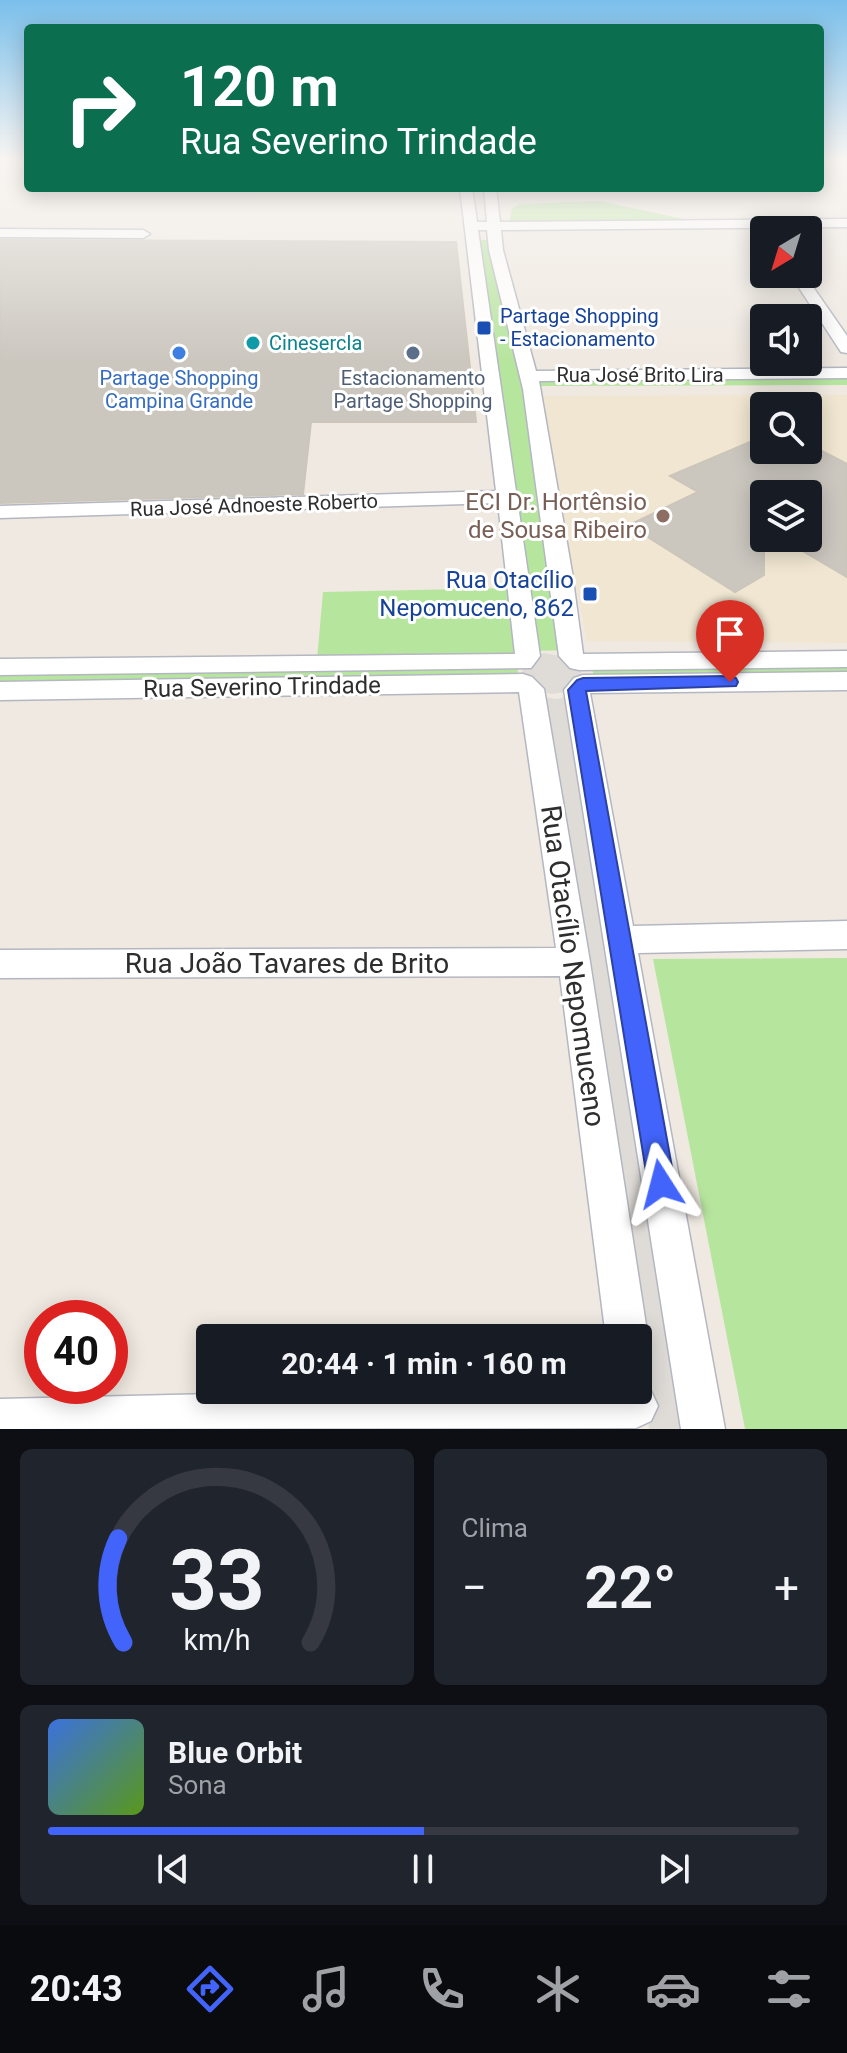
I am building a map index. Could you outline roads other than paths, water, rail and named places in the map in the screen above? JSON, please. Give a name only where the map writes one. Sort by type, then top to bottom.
[{"type":"street","points":[[472,230],[572,228]]},
{"type":"street","points":[[495,229],[750,230]]},
{"type":"street","name":"Rua Otacílio Nepomuceno","points":[[495,229],[530,382],[703,1429]]},
{"type":"street","name":"Rua Otacílio Nepomuceno","points":[[472,230],[526,672],[574,962],[625,1324]]},
{"type":"street","points":[[822,230],[847,230]]},
{"type":"street","points":[[0,233],[143,234]]},
{"type":"street","points":[[806,288],[847,348]]},
{"type":"street","name":"Rua José Brito Lira","points":[[530,382],[847,373]]},
{"type":"street","name":"Rua José Brito Lira","points":[[530,382],[847,388]]},
{"type":"street","name":"Rua José Adnoeste Roberto","points":[[0,512],[507,497]]},
{"type":"street","points":[[847,659],[577,673],[549,695],[526,672],[554,651],[577,673],[847,681]]},
{"type":"street","name":"Rua Severino Trindade","points":[[0,667],[526,672]]},
{"type":"street","name":"Rua Severino Trindade","points":[[0,691],[526,672]]},
{"type":"street","points":[[620,940],[847,935]]},
{"type":"street","name":"Rua João Tavares de Brito","points":[[0,964],[574,962]]},
{"type":"street","points":[[0,1421],[636,1408]]},
{"type":"place","name":"Partage Shopping - Estacionamento","points":[[484,328]]},
{"type":"place","name":"Cinesercla","points":[[253,343]]},
{"type":"place","name":"Partage Shopping Campina Grande","points":[[179,353]]},
{"type":"place","name":"Estacionamento Partage Shopping","points":[[413,353]]},
{"type":"place","name":"ECI Dr. Hortênsio de Sousa Ribeiro","points":[[663,516]]},
{"type":"place","name":"Rua Otacílio Nepomuceno, 862","points":[[590,594]]}]
